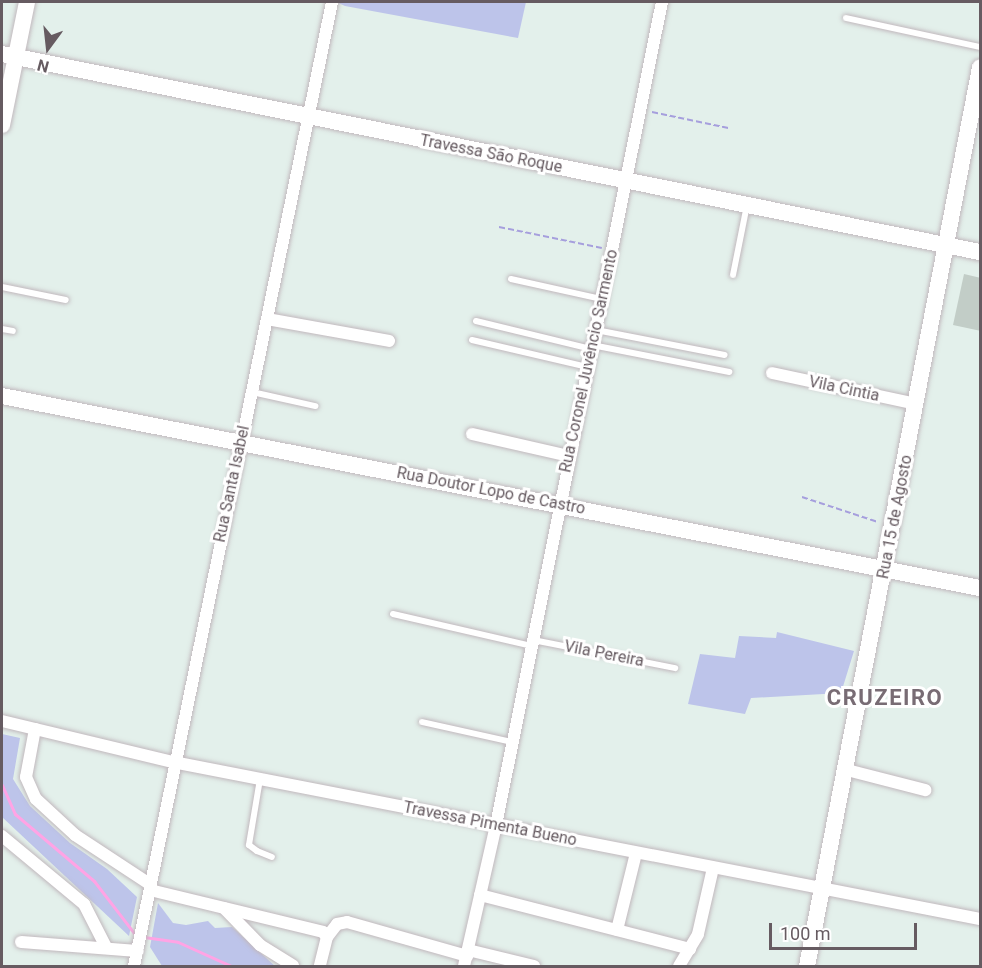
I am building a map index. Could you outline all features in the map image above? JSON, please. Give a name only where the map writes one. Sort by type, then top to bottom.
[{"type":"main road","points":[[2,125],[9,56],[27,2]]},
{"type":"main road","name":"Travessa São Roque","points":[[9,56],[981,252]]},
{"type":"main road","name":"Rua 15 de Agosto","points":[[807,966],[847,770],[980,69]]},
{"type":"main road","name":"Rua Doutor Lopo de Castro","points":[[2,396],[981,588]]},
{"type":"street","name":"Rua Santa Isabel","points":[[134,966],[173,762],[332,2]]},
{"type":"street","name":"Rua Coronel Juvêncio Sarmento","points":[[466,957],[496,825],[662,2]]},
{"type":"street","points":[[267,319],[389,341]]},
{"type":"street","name":"Vila Cintia","points":[[772,374],[916,404]]},
{"type":"street","points":[[472,434],[569,456]]},
{"type":"street","name":"Travessa Pimenta Bueno","points":[[2,721],[173,762],[981,919]]},
{"type":"street","points":[[35,729],[26,777],[36,799],[75,836],[150,887],[318,930],[327,937]]},
{"type":"street","points":[[847,770],[925,790]]},
{"type":"street","points":[[2,836],[84,904],[106,947]]},
{"type":"street","points":[[617,930],[636,853]]},
{"type":"street","points":[[679,966],[701,925],[713,868]]},
{"type":"street","points":[[480,895],[690,949]]},
{"type":"street","points":[[224,907],[260,945],[293,966]]},
{"type":"street","points":[[320,966],[327,937],[337,924],[347,922],[466,957],[534,966]]},
{"type":"street","points":[[21,942],[138,947]]},
{"type":"lane","points":[[846,18],[981,47]]},
{"type":"lane","points":[[733,275],[747,205]]},
{"type":"lane","points":[[511,279],[601,299]]},
{"type":"lane","points":[[2,287],[66,300]]},
{"type":"lane","points":[[476,321],[592,347],[729,372]]},
{"type":"lane","points":[[2,329],[13,331]]},
{"type":"lane","points":[[595,330],[725,355]]},
{"type":"lane","points":[[472,340],[587,367]]},
{"type":"lane","points":[[251,392],[315,406]]},
{"type":"lane","name":"Vila Pereira","points":[[393,614],[532,643],[675,668]]},
{"type":"lane","points":[[422,722],[512,742]]},
{"type":"lane","points":[[260,779],[249,845],[257,851],[272,856]]},
{"type":"path","points":[[640,110],[728,128]]},
{"type":"path","points":[[499,227],[611,250]]},
{"type":"path","points":[[802,497],[893,527]]},
{"type":"shaded area","points":[[336,2],[526,2],[518,38],[345,6]]},
{"type":"shaded area","points":[[777,632],[854,651],[841,693],[751,698],[745,714],[688,704],[700,654],[735,658],[739,636],[776,638]]},
{"type":"shaded area","points":[[2,734],[20,738],[13,779],[30,806],[70,843],[107,869],[137,897],[129,936],[2,817]]},
{"type":"shaded area","points":[[158,903],[173,923],[186,925],[208,921],[215,928],[232,927],[275,966],[162,966],[150,947]]},
{"type":"building","points":[[964,274],[981,278],[981,331],[953,325]]},
{"type":"waterway","points":[[2,785],[15,814],[94,881],[134,933],[138,934]]},
{"type":"waterway","points":[[144,937],[178,942],[231,966]]},
{"type":"district","name":"CRUZEIRO","points":[[885,698]]}]
